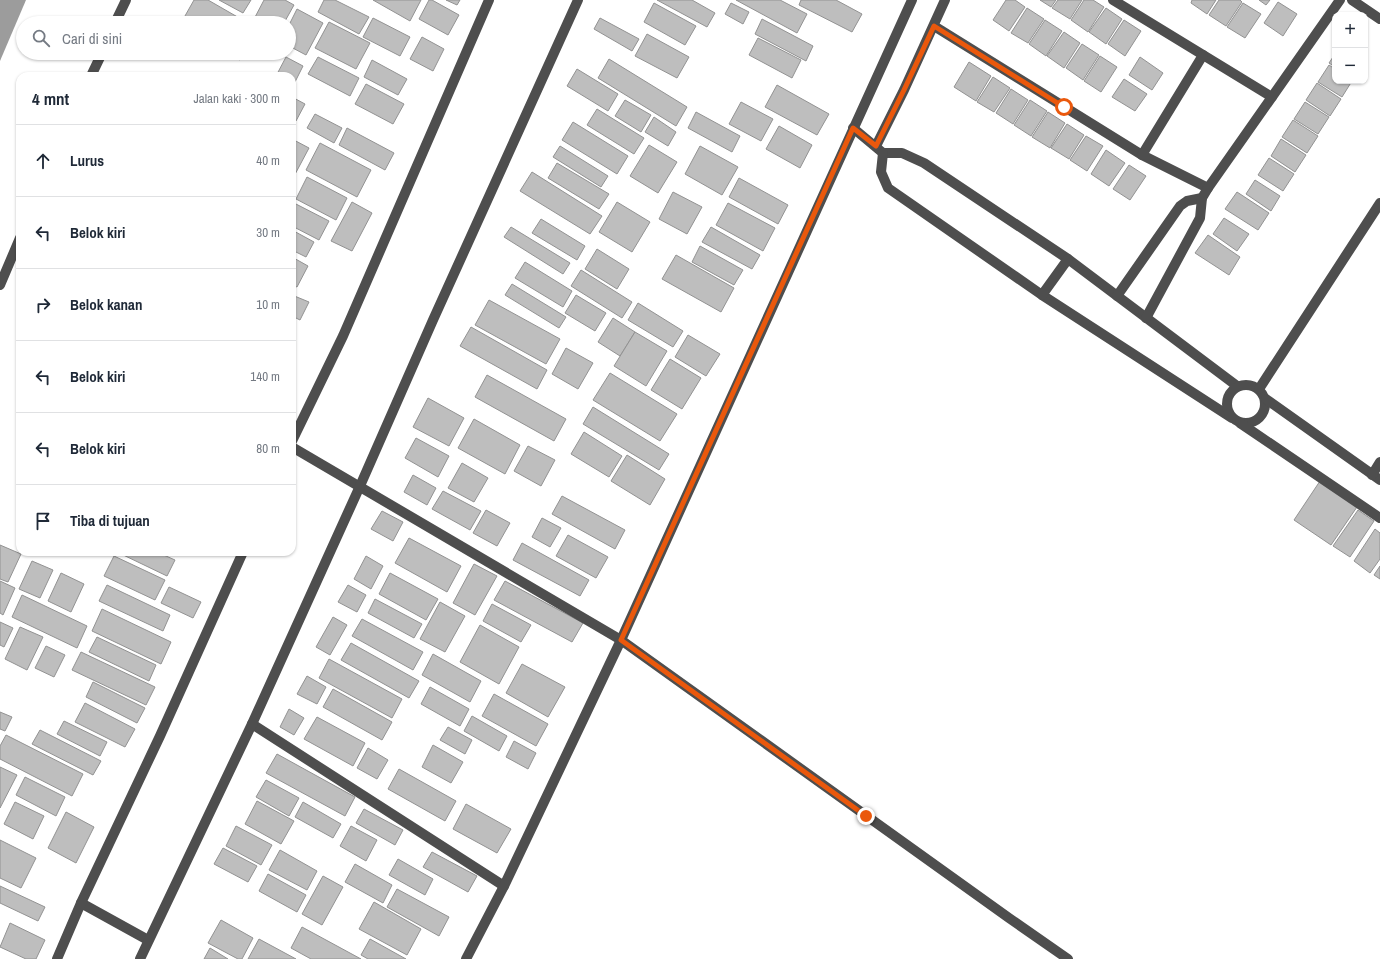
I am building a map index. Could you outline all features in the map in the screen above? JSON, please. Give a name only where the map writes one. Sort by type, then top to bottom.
[{"type":"street","points":[[119,16],[126,0]]},
{"type":"street","points":[[296,433],[343,336],[489,0]]},
{"type":"street","points":[[140,959],[252,724],[360,486],[432,320],[578,0]]},
{"type":"street","points":[[466,959],[504,886],[621,640],[912,0]]},
{"type":"street","points":[[945,0],[904,90],[880,150],[881,172],[888,188],[1042,295],[1236,420],[1380,518]]},
{"type":"street","points":[[1113,0],[1272,97]]},
{"type":"street","points":[[1146,318],[1200,218],[1202,198],[1208,188],[1340,0]]},
{"type":"street","points":[[1352,0],[1380,19]]},
{"type":"street","points":[[934,26],[1142,155],[1208,188]]},
{"type":"street","points":[[1142,155],[1203,55]]},
{"type":"street","points":[[93,72],[99,60]]},
{"type":"street","points":[[853,128],[880,150],[902,153],[924,163],[1068,259],[1238,386]]},
{"type":"street","points":[[1118,296],[1180,206],[1186,201],[1202,198]]},
{"type":"street","points":[[1259,389],[1380,203]]},
{"type":"street","points":[[0,285],[16,247]]},
{"type":"street","points":[[1042,295],[1068,259]]},
{"type":"street","points":[[1266,399],[1265,410],[1260,418],[1250,424],[1236,420],[1227,407],[1229,395],[1238,386],[1249,384],[1259,389],[1266,399],[1376,477],[1380,462]]},
{"type":"street","points":[[296,450],[360,486],[621,640],[1008,918],[1068,959]]},
{"type":"street","points":[[57,959],[85,905],[241,556]]},
{"type":"street","points":[[252,724],[504,886]]},
{"type":"street","points":[[85,905],[148,940]]},
{"type":"shaded area","points":[[0,0],[26,0],[19,16],[16,16],[16,23],[0,61]]},
{"type":"building","points":[[194,0],[208,0],[236,16],[185,16]]},
{"type":"building","points":[[219,0],[251,0],[243,13]]},
{"type":"building","points":[[264,0],[285,0],[294,5],[288,16],[256,16]]},
{"type":"building","points":[[324,0],[335,0],[369,17],[359,34],[318,12]]},
{"type":"building","points":[[373,0],[421,0],[410,21]]},
{"type":"building","points":[[429,0],[432,0],[459,15],[448,35],[419,19]]},
{"type":"building","points":[[446,0],[460,0],[457,5]]},
{"type":"building","points":[[657,0],[692,0],[715,13],[707,27]]},
{"type":"building","points":[[736,0],[780,0],[807,14],[797,33]]},
{"type":"building","points":[[801,0],[836,0],[862,14],[852,32],[799,5]]},
{"type":"building","points":[[1006,0],[1015,0],[1025,7],[1009,31],[993,20]]},
{"type":"building","points":[[1040,0],[1056,0],[1051,7]]},
{"type":"building","points":[[1058,0],[1082,0],[1070,19],[1052,8]]},
{"type":"building","points":[[1084,0],[1093,0],[1104,7],[1088,32],[1071,20]]},
{"type":"building","points":[[1192,0],[1216,0],[1207,14],[1191,3]]},
{"type":"building","points":[[1219,0],[1240,0],[1242,2],[1226,26],[1209,15]]},
{"type":"building","points":[[1259,0],[1270,0],[1266,5]]},
{"type":"building","points":[[1278,2],[1297,14],[1283,36],[1264,23]]},
{"type":"building","points":[[654,3],[696,26],[685,45],[644,22]]},
{"type":"building","points":[[731,3],[749,12],[743,24],[725,14]]},
{"type":"building","points":[[1243,3],[1261,14],[1245,38],[1227,27]]},
{"type":"building","points":[[1027,8],[1044,19],[1028,43],[1011,33]]},
{"type":"building","points":[[1106,8],[1122,19],[1106,44],[1089,32]]},
{"type":"building","points":[[297,9],[323,23],[306,55],[296,50],[296,16],[294,16]]},
{"type":"building","points":[[373,18],[410,37],[400,56],[363,37]]},
{"type":"building","points":[[600,18],[639,39],[632,51],[594,29]]},
{"type":"building","points":[[762,19],[813,46],[806,61],[755,34]]},
{"type":"building","points":[[1045,20],[1062,31],[1046,56],[1029,44]]},
{"type":"building","points":[[1124,20],[1141,31],[1125,56],[1108,44]]},
{"type":"building","points":[[329,22],[370,43],[356,69],[315,48]]},
{"type":"building","points":[[1064,32],[1080,43],[1064,68],[1047,56]]},
{"type":"building","points":[[647,34],[689,57],[677,78],[635,56]]},
{"type":"building","points":[[422,37],[444,49],[433,71],[410,59]]},
{"type":"building","points":[[758,38],[801,60],[792,78],[749,55]]},
{"type":"building","points":[[1082,44],[1099,55],[1083,80],[1066,68]]},
{"type":"building","points":[[1100,56],[1117,67],[1101,92],[1084,81]]},
{"type":"building","points":[[318,57],[359,78],[350,96],[308,74]]},
{"type":"building","points":[[1140,57],[1163,73],[1152,90],[1129,75]]},
{"type":"building","points":[[609,59],[687,107],[676,126],[598,78]]},
{"type":"building","points":[[284,60],[292,60],[303,66],[296,80],[296,72],[278,72]]},
{"type":"building","points":[[372,60],[407,79],[398,95],[364,77]]},
{"type":"building","points":[[969,62],[991,76],[976,101],[954,87]]},
{"type":"building","points":[[1329,65],[1332,67],[1332,84],[1350,84],[1342,97],[1318,82]]},
{"type":"building","points":[[577,69],[618,94],[608,111],[567,86]]},
{"type":"building","points":[[993,77],[1010,88],[994,112],[977,102]]},
{"type":"building","points":[[1124,79],[1147,94],[1135,111],[1112,97]]},
{"type":"building","points":[[1317,83],[1341,99],[1330,116],[1306,100]]},
{"type":"building","points":[[366,84],[404,104],[393,124],[355,104]]},
{"type":"building","points":[[777,85],[829,114],[817,135],[765,107]]},
{"type":"building","points":[[1011,89],[1028,100],[1013,124],[996,113]]},
{"type":"building","points":[[296,99],[305,104],[296,121]]},
{"type":"building","points":[[625,100],[651,115],[641,132],[615,116]]},
{"type":"building","points":[[1030,100],[1047,111],[1031,136],[1014,125]]},
{"type":"building","points":[[741,102],[773,119],[761,141],[729,124]]},
{"type":"building","points":[[1305,102],[1329,117],[1318,134],[1294,119]]},
{"type":"building","points":[[597,109],[644,138],[634,154],[587,125]]},
{"type":"building","points":[[696,112],[740,136],[732,152],[688,128]]},
{"type":"building","points":[[1048,112],[1065,123],[1050,148],[1032,137]]},
{"type":"building","points":[[315,114],[342,128],[334,143],[307,128]]},
{"type":"building","points":[[654,117],[676,132],[668,146],[645,132]]},
{"type":"building","points":[[1293,120],[1318,136],[1307,153],[1282,137]]},
{"type":"building","points":[[573,122],[628,156],[617,174],[562,140]]},
{"type":"building","points":[[1067,124],[1084,135],[1069,159],[1051,148]]},
{"type":"building","points":[[779,126],[812,145],[800,168],[766,149]]},
{"type":"building","points":[[347,128],[394,153],[385,170],[339,145]]},
{"type":"building","points":[[1086,136],[1103,146],[1087,171],[1070,160]]},
{"type":"building","points":[[1281,139],[1306,155],[1295,172],[1271,156]]},
{"type":"building","points":[[296,141],[309,148],[296,172]]},
{"type":"building","points":[[320,143],[371,170],[357,197],[306,170]]},
{"type":"building","points":[[649,145],[677,162],[658,193],[630,176]]},
{"type":"building","points":[[560,146],[608,176],[601,187],[553,157]]},
{"type":"building","points":[[700,146],[738,167],[722,195],[685,174]]},
{"type":"building","points":[[1106,150],[1125,163],[1109,186],[1091,174]]},
{"type":"building","points":[[1269,158],[1294,174],[1283,191],[1258,175]]},
{"type":"building","points":[[557,163],[609,194],[599,209],[548,178]]},
{"type":"building","points":[[1129,165],[1146,176],[1130,200],[1113,189]]},
{"type":"building","points":[[532,172],[602,216],[590,234],[520,191]]},
{"type":"building","points":[[307,177],[347,198],[336,220],[296,199]]},
{"type":"building","points":[[739,178],[788,205],[778,224],[729,197]]},
{"type":"building","points":[[1255,180],[1280,196],[1271,211],[1246,194]]},
{"type":"building","points":[[673,192],[702,207],[687,234],[659,219]]},
{"type":"building","points":[[1237,192],[1269,213],[1258,230],[1225,209]]},
{"type":"building","points":[[352,202],[372,213],[352,251],[331,241]]},
{"type":"building","points":[[617,202],[650,222],[632,252],[599,232]]},
{"type":"building","points":[[728,203],[775,228],[763,251],[716,225]]},
{"type":"building","points":[[296,204],[329,221],[319,240],[296,228]]},
{"type":"building","points":[[1224,218],[1249,234],[1237,251],[1213,234]]},
{"type":"building","points":[[541,219],[585,246],[577,260],[532,233]]},
{"type":"building","points":[[511,227],[570,263],[563,274],[504,237]]},
{"type":"building","points":[[711,227],[760,255],[752,269],[702,242]]},
{"type":"building","points":[[296,232],[314,242],[306,257],[296,252]]},
{"type":"building","points":[[1208,235],[1240,257],[1229,275],[1195,253]]},
{"type":"building","points":[[700,246],[743,270],[734,285],[692,262]]},
{"type":"building","points":[[597,249],[629,269],[617,289],[585,269]]},
{"type":"building","points":[[676,255],[734,288],[721,312],[662,279]]},
{"type":"building","points":[[296,259],[308,266],[296,287]]},
{"type":"building","points":[[525,262],[572,291],[563,307],[515,278]]},
{"type":"building","points":[[581,270],[632,302],[622,318],[571,286]]},
{"type":"building","points":[[512,284],[566,317],[559,328],[505,295]]},
{"type":"building","points":[[576,295],[606,313],[595,331],[565,313]]},
{"type":"building","points":[[296,297],[309,302],[300,320],[296,318]]},
{"type":"building","points":[[489,300],[560,339],[546,364],[475,325]]},
{"type":"building","points":[[638,303],[683,331],[673,347],[628,320]]},
{"type":"building","points":[[613,318],[635,332],[620,356],[598,342]]},
{"type":"building","points":[[471,327],[547,370],[537,389],[460,346]]},
{"type":"building","points":[[635,332],[667,351],[646,386],[614,366]]},
{"type":"building","points":[[688,335],[720,354],[706,376],[675,357]]},
{"type":"building","points":[[566,348],[593,363],[578,389],[552,374]]},
{"type":"building","points":[[670,359],[701,378],[682,409],[651,390]]},
{"type":"building","points":[[610,373],[677,414],[660,441],[593,400]]},
{"type":"building","points":[[487,375],[566,419],[554,441],[475,397]]},
{"type":"building","points":[[428,398],[464,418],[449,446],[413,427]]},
{"type":"building","points":[[593,407],[669,454],[659,470],[583,424]]},
{"type":"building","points":[[474,419],[520,445],[505,474],[458,448]]},
{"type":"building","points":[[584,432],[622,456],[609,477],[571,454]]},
{"type":"building","points":[[416,438],[449,456],[438,477],[405,458]]},
{"type":"building","points":[[528,446],[555,460],[541,486],[514,471]]},
{"type":"building","points":[[627,455],[665,479],[650,505],[611,481]]},
{"type":"building","points":[[462,463],[488,478],[474,502],[448,488]]},
{"type":"building","points":[[413,475],[436,488],[427,505],[404,492]]},
{"type":"building","points":[[1320,481],[1357,507],[1331,545],[1294,520]]},
{"type":"building","points":[[443,491],[481,511],[470,530],[432,509]]},
{"type":"building","points":[[562,496],[625,530],[615,549],[552,514]]},
{"type":"building","points":[[486,510],[510,523],[497,546],[473,533]]},
{"type":"building","points":[[1358,510],[1374,521],[1350,557],[1333,546]]},
{"type":"building","points":[[382,511],[403,522],[393,541],[371,529]]},
{"type":"building","points":[[542,518],[561,528],[550,547],[532,537]]},
{"type":"building","points":[[1375,529],[1380,533],[1380,559],[1370,573],[1354,561]]},
{"type":"building","points":[[568,535],[608,557],[596,578],[556,556]]},
{"type":"building","points":[[409,538],[461,566],[447,592],[395,563]]},
{"type":"building","points":[[522,543],[589,580],[580,596],[513,560]]},
{"type":"building","points":[[0,545],[16,552],[16,556],[20,556],[8,582],[0,579]]},
{"type":"building","points":[[114,556],[165,580],[155,600],[104,576]]},
{"type":"building","points":[[125,556],[166,556],[175,560],[167,576]]},
{"type":"building","points":[[366,556],[383,566],[371,589],[354,579]]},
{"type":"building","points":[[32,561],[53,570],[40,598],[19,589]]},
{"type":"building","points":[[474,564],[497,576],[475,615],[453,603]]},
{"type":"building","points":[[1380,566],[1380,579],[1374,575]]},
{"type":"building","points":[[61,573],[84,584],[71,612],[48,601]]},
{"type":"building","points":[[390,573],[438,599],[426,620],[379,594]]},
{"type":"building","points":[[0,581],[15,588],[3,615],[0,613]]},
{"type":"building","points":[[505,581],[583,623],[572,642],[494,600]]},
{"type":"building","points":[[107,585],[170,615],[163,631],[99,601]]},
{"type":"building","points":[[348,585],[366,595],[357,612],[338,602]]},
{"type":"building","points":[[169,587],[201,602],[193,618],[161,603]]},
{"type":"building","points":[[22,595],[87,626],[77,648],[12,617]]},
{"type":"building","points":[[375,599],[422,624],[414,638],[368,613]]},
{"type":"building","points":[[440,602],[465,616],[445,652],[420,639]]},
{"type":"building","points":[[492,604],[531,625],[521,642],[483,621]]},
{"type":"building","points":[[102,609],[171,642],[161,664],[92,631]]},
{"type":"building","points":[[333,617],[347,625],[330,655],[316,647]]},
{"type":"building","points":[[362,619],[423,652],[413,670],[352,636]]},
{"type":"building","points":[[0,622],[13,628],[4,647],[0,645]]},
{"type":"building","points":[[480,625],[519,647],[499,684],[460,662]]},
{"type":"building","points":[[20,627],[43,637],[27,670],[5,659]]},
{"type":"building","points":[[97,637],[156,665],[149,681],[89,652]]},
{"type":"building","points":[[351,643],[419,681],[409,698],[341,660]]},
{"type":"building","points":[[46,646],[65,655],[54,677],[35,668]]},
{"type":"building","points":[[81,652],[155,687],[146,705],[72,670]]},
{"type":"building","points":[[433,654],[481,681],[470,702],[422,675]]},
{"type":"building","points":[[329,659],[402,699],[392,718],[319,678]]},
{"type":"building","points":[[522,664],[565,687],[548,717],[506,693]]},
{"type":"building","points":[[307,676],[326,687],[317,704],[297,694]]},
{"type":"building","points":[[93,682],[145,708],[137,723],[86,697]]},
{"type":"building","points":[[430,687],[469,709],[460,726],[421,704]]},
{"type":"building","points":[[333,689],[392,722],[382,740],[323,707]]},
{"type":"building","points":[[494,694],[548,724],[536,746],[482,716]]},
{"type":"building","points":[[85,703],[135,729],[125,747],[75,722]]},
{"type":"building","points":[[289,709],[304,718],[294,735],[280,727]]},
{"type":"building","points":[[0,712],[12,717],[5,731],[0,729]]},
{"type":"building","points":[[472,716],[507,736],[499,751],[464,731]]},
{"type":"building","points":[[317,717],[365,743],[353,766],[304,739]]},
{"type":"building","points":[[64,721],[107,742],[100,756],[57,734]]},
{"type":"building","points":[[448,727],[472,740],[465,754],[440,740]]},
{"type":"building","points":[[40,730],[101,761],[93,775],[32,744]]},
{"type":"building","points":[[6,735],[83,774],[72,796],[0,759],[0,746]]},
{"type":"building","points":[[514,741],[536,753],[528,769],[506,757]]},
{"type":"building","points":[[433,745],[463,762],[451,783],[422,767]]},
{"type":"building","points":[[368,748],[388,760],[377,779],[357,768]]},
{"type":"building","points":[[277,754],[355,797],[345,816],[266,773]]},
{"type":"building","points":[[0,767],[17,775],[0,808]]},
{"type":"building","points":[[399,769],[456,801],[445,821],[388,789]]},
{"type":"building","points":[[25,777],[65,797],[56,816],[16,795]]},
{"type":"building","points":[[266,780],[299,798],[289,816],[256,797]]},
{"type":"building","points":[[257,801],[294,821],[281,844],[245,824]]},
{"type":"building","points":[[15,802],[44,816],[33,839],[4,824]]},
{"type":"building","points":[[303,802],[341,824],[333,838],[295,817]]},
{"type":"building","points":[[466,804],[511,829],[497,853],[453,829]]},
{"type":"building","points":[[364,809],[403,830],[395,845],[356,823]]},
{"type":"building","points":[[66,812],[94,827],[76,863],[48,848]]},
{"type":"building","points":[[236,826],[272,845],[261,865],[226,846]]},
{"type":"building","points":[[351,826],[377,840],[366,861],[340,846]]},
{"type":"building","points":[[0,840],[36,858],[21,888],[0,878]]},
{"type":"building","points":[[223,848],[257,866],[248,882],[214,864]]},
{"type":"building","points":[[280,850],[317,871],[307,890],[269,870]]},
{"type":"building","points":[[432,852],[477,876],[468,892],[423,867]]},
{"type":"building","points":[[398,859],[433,879],[425,895],[389,875]]},
{"type":"building","points":[[355,864],[392,885],[383,903],[345,882]]},
{"type":"building","points":[[268,874],[306,895],[297,912],[259,891]]},
{"type":"building","points":[[323,876],[343,887],[322,925],[302,914]]},
{"type":"building","points":[[0,886],[45,907],[38,921],[0,903]]},
{"type":"building","points":[[397,889],[449,917],[439,936],[387,907]]},
{"type":"building","points":[[374,902],[421,929],[407,955],[359,929]]},
{"type":"building","points":[[221,920],[253,938],[242,959],[238,959],[208,943]]},
{"type":"building","points":[[10,923],[45,940],[36,959],[26,959],[0,947]]},
{"type":"building","points":[[302,927],[361,959],[311,959],[291,948]]},
{"type":"building","points":[[259,939],[296,959],[248,959]]},
{"type":"building","points":[[370,939],[406,959],[368,959],[361,955]]},
{"type":"building","points":[[210,948],[228,959],[204,959]]},
{"type":"route","points":[[866,816],[621,640],[853,128],[876,146],[934,26],[1064,107]]}]
